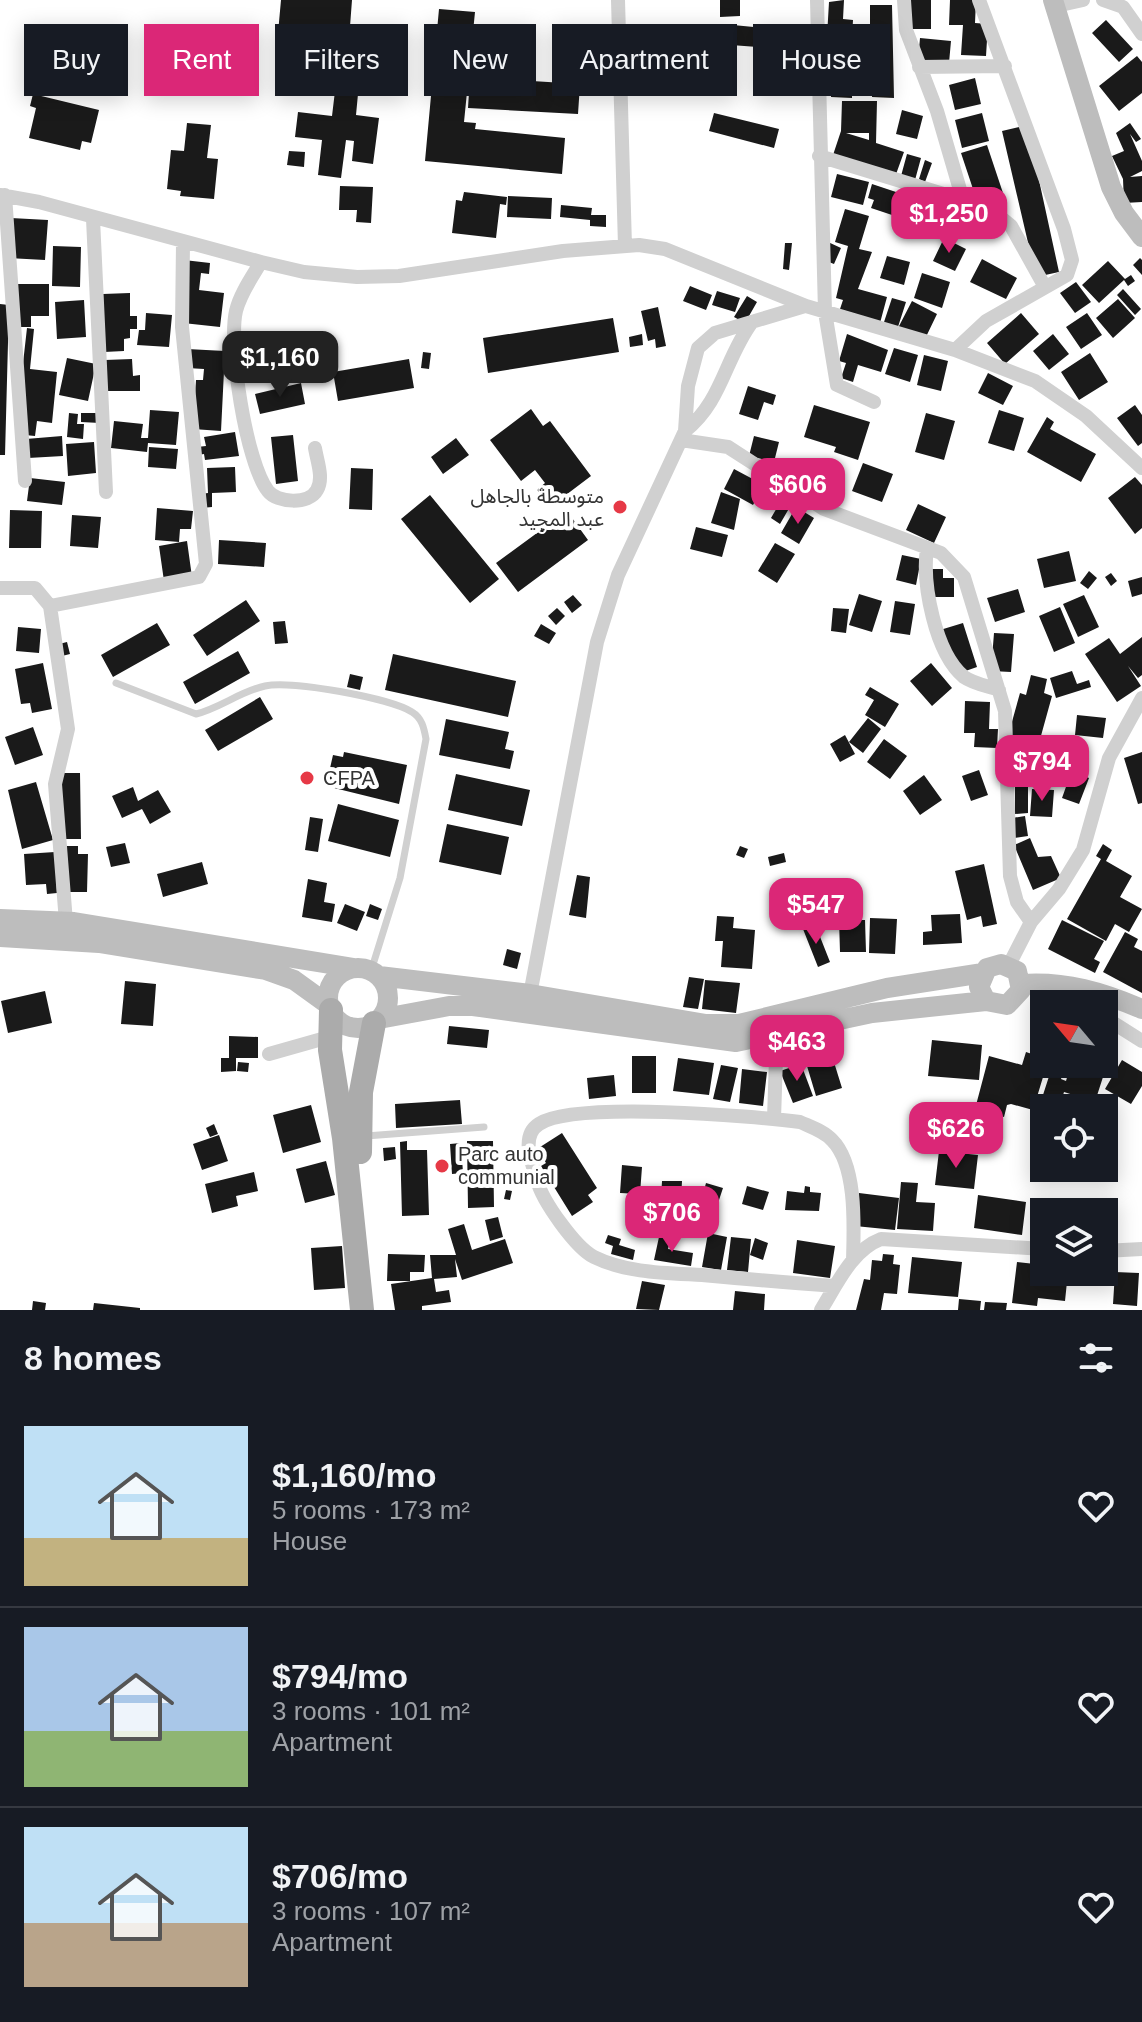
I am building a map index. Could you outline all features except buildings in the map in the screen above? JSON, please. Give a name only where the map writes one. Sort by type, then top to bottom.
[{"type":"main road","points":[[1054,3],[1111,187],[1124,213],[1142,237]]},
{"type":"main road","points":[[0,919],[66,922],[368,972],[705,1040],[736,1042],[777,1026],[887,988],[983,973],[994,965],[1009,965],[1017,971],[1022,984],[1018,996],[1007,1005],[986,1001],[777,1026]]},
{"type":"main road","points":[[0,937],[99,943],[253,967],[294,980],[331,1008],[340,1021],[353,1027],[461,1005],[529,1003]]},
{"type":"main road","points":[[368,972],[341,974],[332,985],[329,1037],[352,1137],[377,1310]]},
{"type":"main road","points":[[362,1310],[352,1137],[364,1069],[377,1021],[388,997],[368,972]]},
{"type":"main road","points":[[983,973],[979,987],[986,1001]]},
{"type":"main road","points":[[1022,984],[1064,984],[1108,995],[1142,1009]]},
{"type":"street","points":[[618,0],[625,246]]},
{"type":"street","points":[[817,0],[825,312],[837,385],[874,402]]},
{"type":"street","points":[[904,0],[906,30],[937,111],[963,200]]},
{"type":"street","points":[[955,350],[986,321],[1067,275],[1072,260],[1064,229],[979,0]]},
{"type":"street","points":[[1054,3],[1083,0]]},
{"type":"street","points":[[1103,0],[1123,7],[1142,34]]},
{"type":"street","points":[[919,67],[1005,66]]},
{"type":"street","points":[[819,156],[989,208],[1011,226],[1045,287]]},
{"type":"street","points":[[25,481],[2,195],[183,243],[317,273],[399,276],[563,251],[625,246],[665,249],[806,306],[955,350],[1035,381],[1086,416],[1142,468]]},
{"type":"street","points":[[93,219],[106,492]]},
{"type":"street","points":[[50,606],[199,577],[204,573],[206,564],[182,327],[183,243]]},
{"type":"street","points":[[261,262],[240,298],[235,317],[242,419],[261,480],[270,494],[285,500],[307,499],[317,492],[320,477],[315,448]]},
{"type":"street","points":[[683,435],[688,386],[698,348],[715,333],[806,306]]},
{"type":"street","points":[[529,1003],[597,642],[618,575],[683,435],[708,410],[736,347],[752,322]]},
{"type":"street","points":[[683,435],[728,447],[824,509],[927,548],[953,563],[964,577],[999,690],[1007,732],[1010,876],[1017,902],[1031,922]]},
{"type":"street","points":[[927,548],[926,585],[932,620],[938,633],[966,678],[999,690]]},
{"type":"street","points":[[0,588],[35,588],[50,606],[68,729],[55,784],[66,922]]},
{"type":"street","points":[[1009,965],[1031,922],[1059,889],[1083,850],[1109,758],[1142,698]]},
{"type":"street","points":[[1064,984],[1070,990]]},
{"type":"street","points":[[774,1119],[777,1026]]},
{"type":"street","points":[[1118,1026],[1142,1041]]},
{"type":"street","points":[[269,1054],[329,1037]]},
{"type":"street","points":[[835,1286],[655,1272],[593,1256],[579,1248],[539,1188],[528,1145],[539,1124],[557,1118],[634,1111],[800,1122],[824,1132],[843,1154],[854,1207],[853,1260]]},
{"type":"street","points":[[821,1310],[853,1260],[867,1245],[881,1239],[1030,1248]]},
{"type":"street","points":[[1118,1250],[1142,1249]]},
{"type":"lane","points":[[116,683],[196,714],[252,690],[278,684],[375,698],[413,712],[420,720],[426,739],[400,878],[368,972]]},
{"type":"lane","points":[[352,1137],[484,1127]]},
{"type":"place","name":"متوسطة بالجاهل عبد المجيد","points":[[620,507]]},
{"type":"place","name":"CFPA","points":[[307,778]]},
{"type":"place","name":"Parc auto communial","points":[[442,1166]]}]
